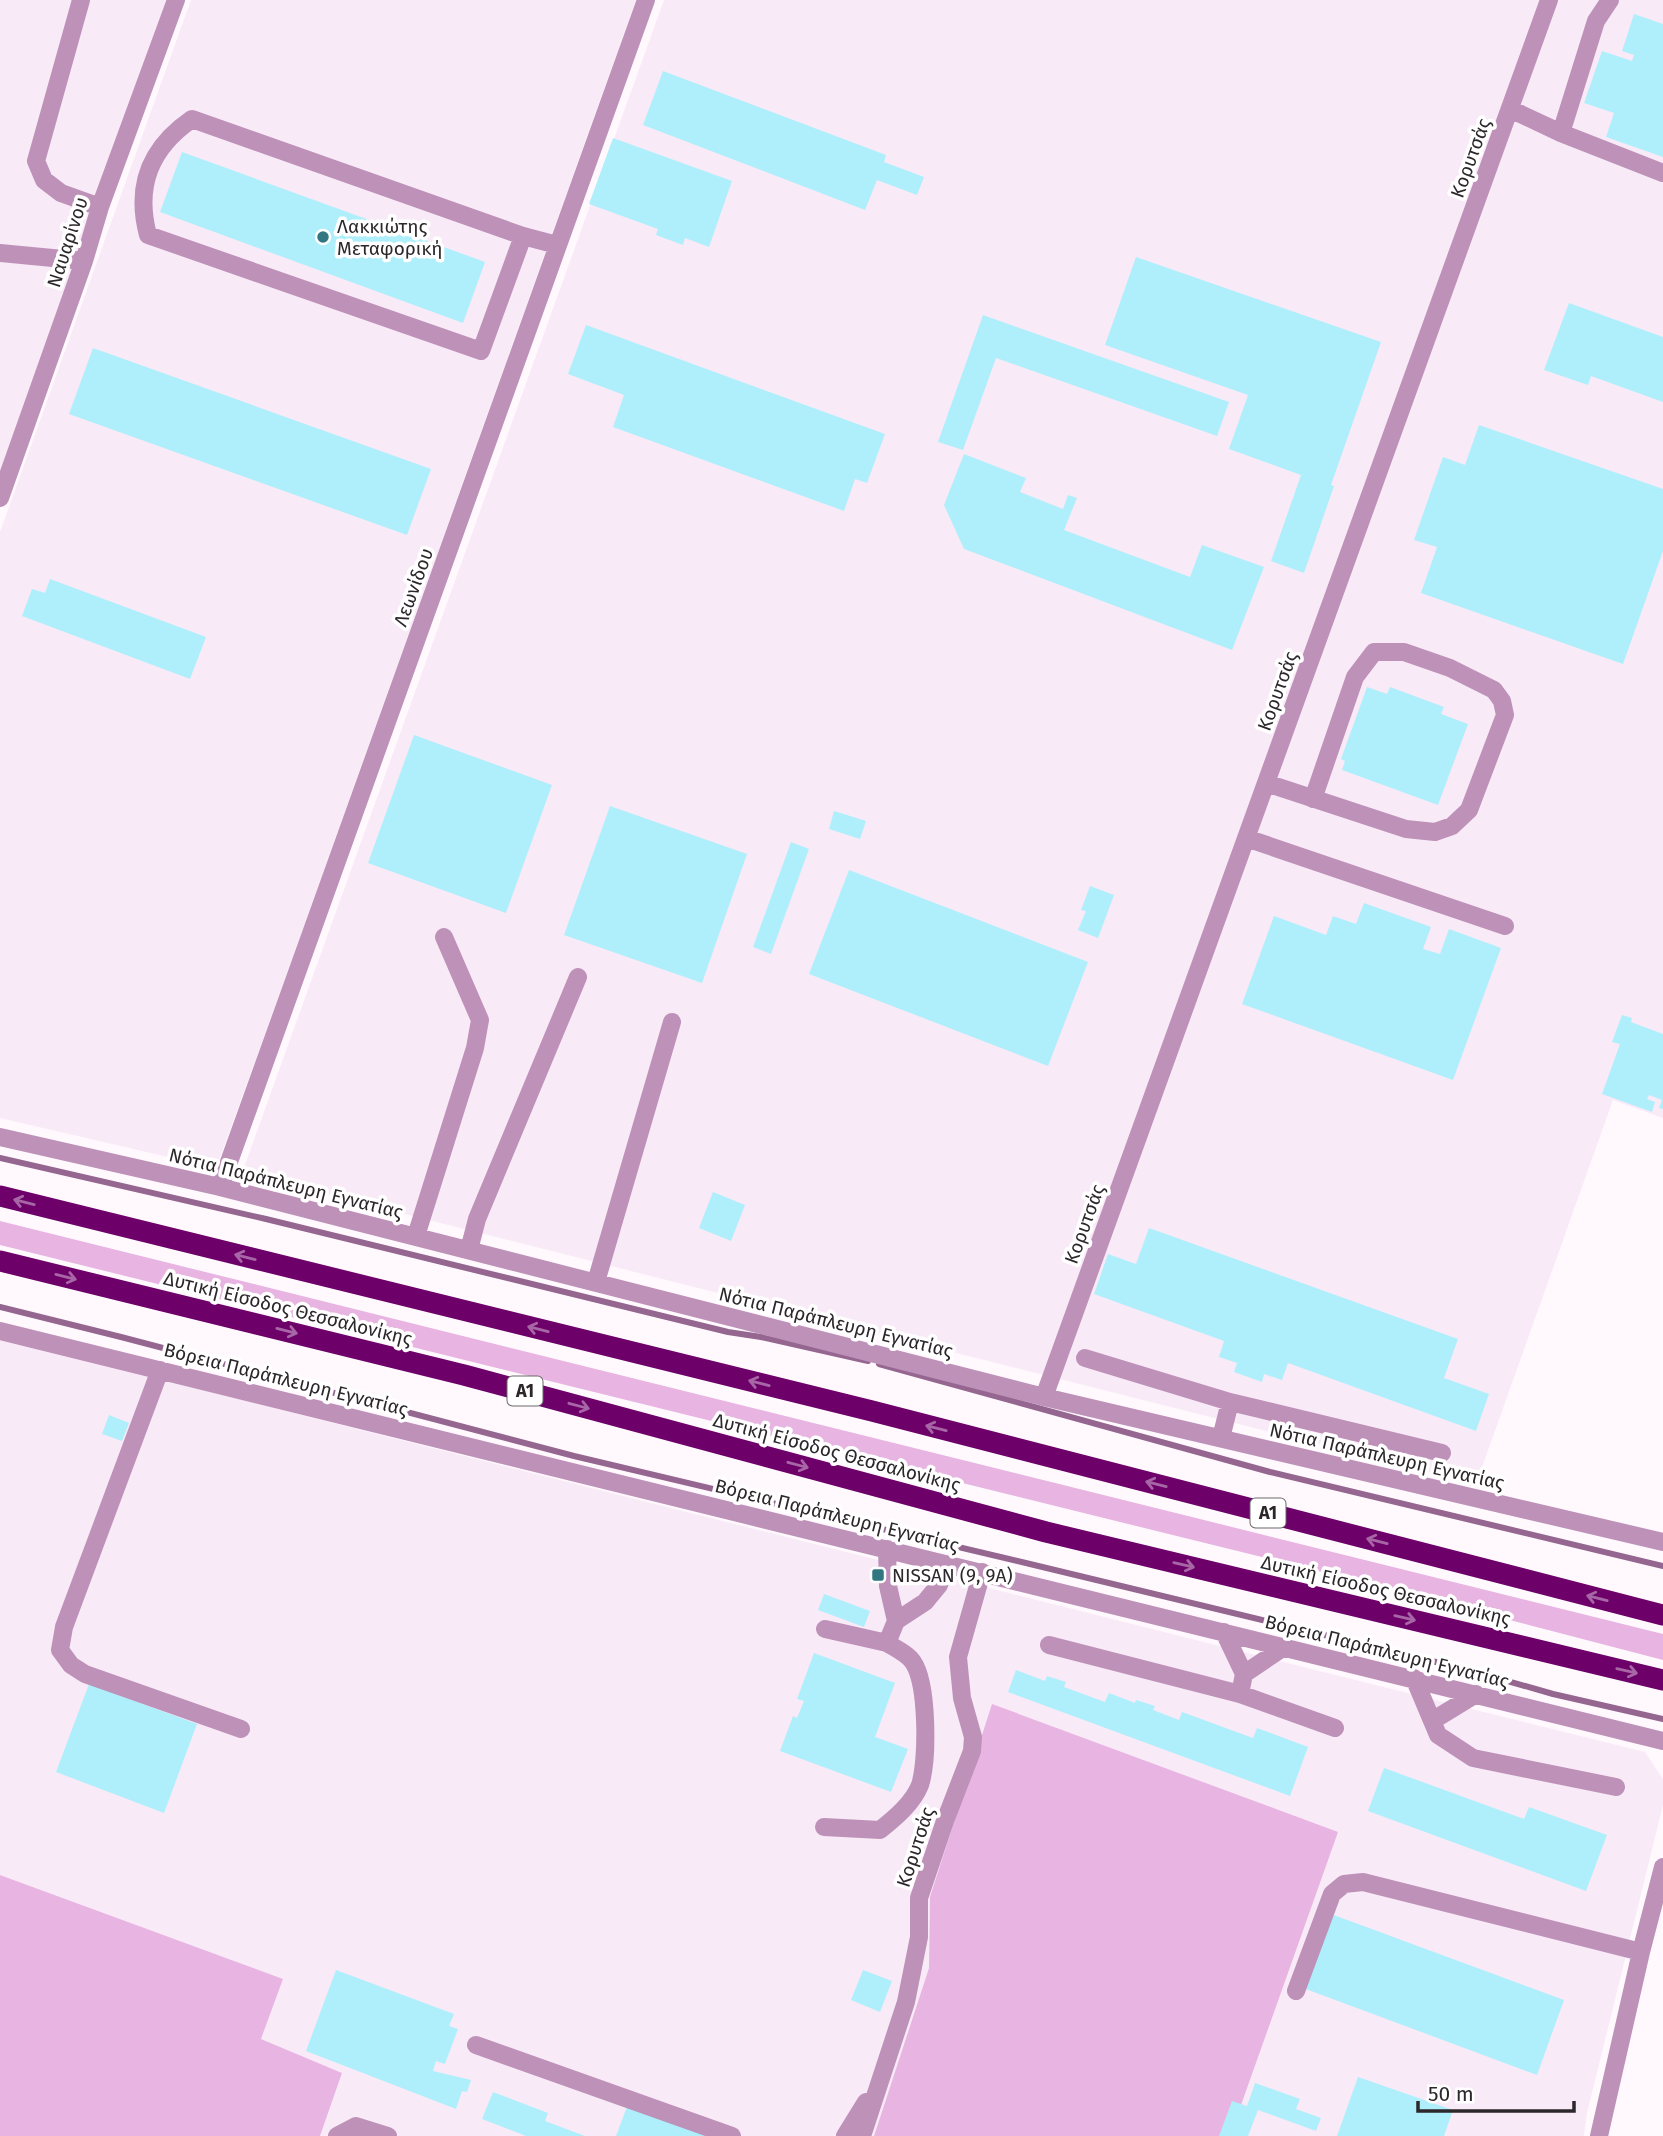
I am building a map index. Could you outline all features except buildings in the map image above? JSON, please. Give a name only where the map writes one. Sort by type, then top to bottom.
[{"type":"highway","name":"Δυτική Είσοδος Θεσσαλονίκης","points":[[0,1196],[872,1411],[1663,1615]]},
{"type":"highway","name":"Δυτική Είσοδος Θεσσαλονίκης","points":[[0,1261],[464,1374],[1046,1532],[1663,1680]]},
{"type":"street","points":[[81,0],[36,161],[44,180],[61,193],[100,207]]},
{"type":"street","name":"Ναυαρίνου","points":[[0,498],[84,261],[100,207],[176,0]]},
{"type":"street","name":"Λεωνίδου","points":[[220,1187],[646,0]]},
{"type":"street","name":"Κορυτσάς","points":[[1044,1397],[1549,0]]},
{"type":"street","points":[[1561,133],[1596,21],[1610,0]]},
{"type":"street","points":[[1510,109],[1561,133],[1663,173]]},
{"type":"street","points":[[523,236],[481,351],[148,235],[142,201],[149,168],[156,153],[166,140],[192,119],[557,246]]},
{"type":"street","points":[[0,254],[84,261]]},
{"type":"street","points":[[1266,783],[1313,799],[1406,829],[1435,832],[1452,826],[1469,810],[1505,715],[1502,701],[1494,690],[1450,668],[1404,652],[1374,652],[1355,677],[1313,799]]},
{"type":"street","points":[[1246,838],[1505,926]]},
{"type":"street","points":[[416,1236],[475,1048],[480,1020],[444,937]]},
{"type":"street","points":[[469,1250],[477,1219],[578,977]]},
{"type":"street","points":[[596,1282],[672,1022]]},
{"type":"street","name":"Νότια Παράπλευρη Εγνατίας","points":[[0,1138],[220,1187],[1044,1397],[1663,1542]]},
{"type":"street","name":"Βόρεια Παράπλευρη Εγνατίας","points":[[0,1331],[1663,1741]]},
{"type":"street","points":[[1085,1358],[1230,1402],[1442,1453]]},
{"type":"street","points":[[160,1370],[64,1628],[60,1650],[71,1665],[85,1674],[241,1729]]},
{"type":"street","points":[[1221,1438],[1230,1402]]},
{"type":"street","points":[[887,1549],[888,1586],[896,1622]]},
{"type":"street","points":[[887,1643],[896,1622],[925,1602],[939,1585],[946,1563]]},
{"type":"street","name":"Κορυτσάς","points":[[862,2136],[906,2002],[919,1937],[919,1898],[972,1751],[974,1737],[962,1698],[958,1657],[982,1572]]},
{"type":"street","points":[[824,1827],[880,1830],[899,1815],[919,1787],[926,1752],[921,1679],[912,1659],[887,1643],[825,1629]]},
{"type":"street","points":[[1224,1632],[1244,1674],[1240,1694]]},
{"type":"street","points":[[1049,1645],[1240,1694],[1335,1728]]},
{"type":"street","points":[[1244,1674],[1284,1647]]},
{"type":"street","points":[[1414,1678],[1438,1735],[1472,1758],[1616,1787]]},
{"type":"street","points":[[1432,1721],[1476,1694]]},
{"type":"street","points":[[1599,2136],[1663,1867]]},
{"type":"street","points":[[1296,1991],[1332,1894],[1344,1884],[1363,1882],[1641,1952]]},
{"type":"street","points":[[476,2045],[732,2136]]},
{"type":"street","points":[[845,2136],[879,2081]]},
{"type":"street","points":[[337,2136],[356,2126],[387,2136]]},
{"type":"shaded area","points":[[0,0],[181,0],[0,507]]},
{"type":"shaded area","points":[[191,0],[636,0],[218,1163],[211,1167],[0,1118],[0,532]]},
{"type":"shaded area","points":[[664,0],[1663,0],[1663,1118],[1613,1100],[1476,1484],[242,1173]]},
{"type":"shaded area","points":[[0,1221],[1663,1634],[1663,1660],[1395,1590],[0,1245]]},
{"type":"shaded area","points":[[0,1339],[1645,1752],[1663,1779],[1663,1805],[1587,2113],[1584,2136],[1230,2136],[930,1897],[929,1968],[874,2136],[320,2136],[342,2073],[261,2039],[283,1979],[0,1875]]},
{"type":"shaded area","points":[[992,1704],[1338,1832],[1230,2136],[874,2136],[929,1968],[930,1897]]},
{"type":"shaded area","points":[[0,1875],[283,1979],[261,2039],[342,2073],[320,2136],[0,2136]]},
{"type":"waterway","points":[[0,1158],[266,1219],[728,1332],[868,1361]]},
{"type":"waterway","points":[[0,1307],[574,1456],[1663,1719]]},
{"type":"waterway","points":[[879,1364],[1270,1472],[1663,1566]]},
{"type":"place","name":"Λακκιώτης Μεταφορική","points":[[323,237]]},
{"type":"place","name":"NISSAN (9, 9Α)","points":[[878,1575]]}]
